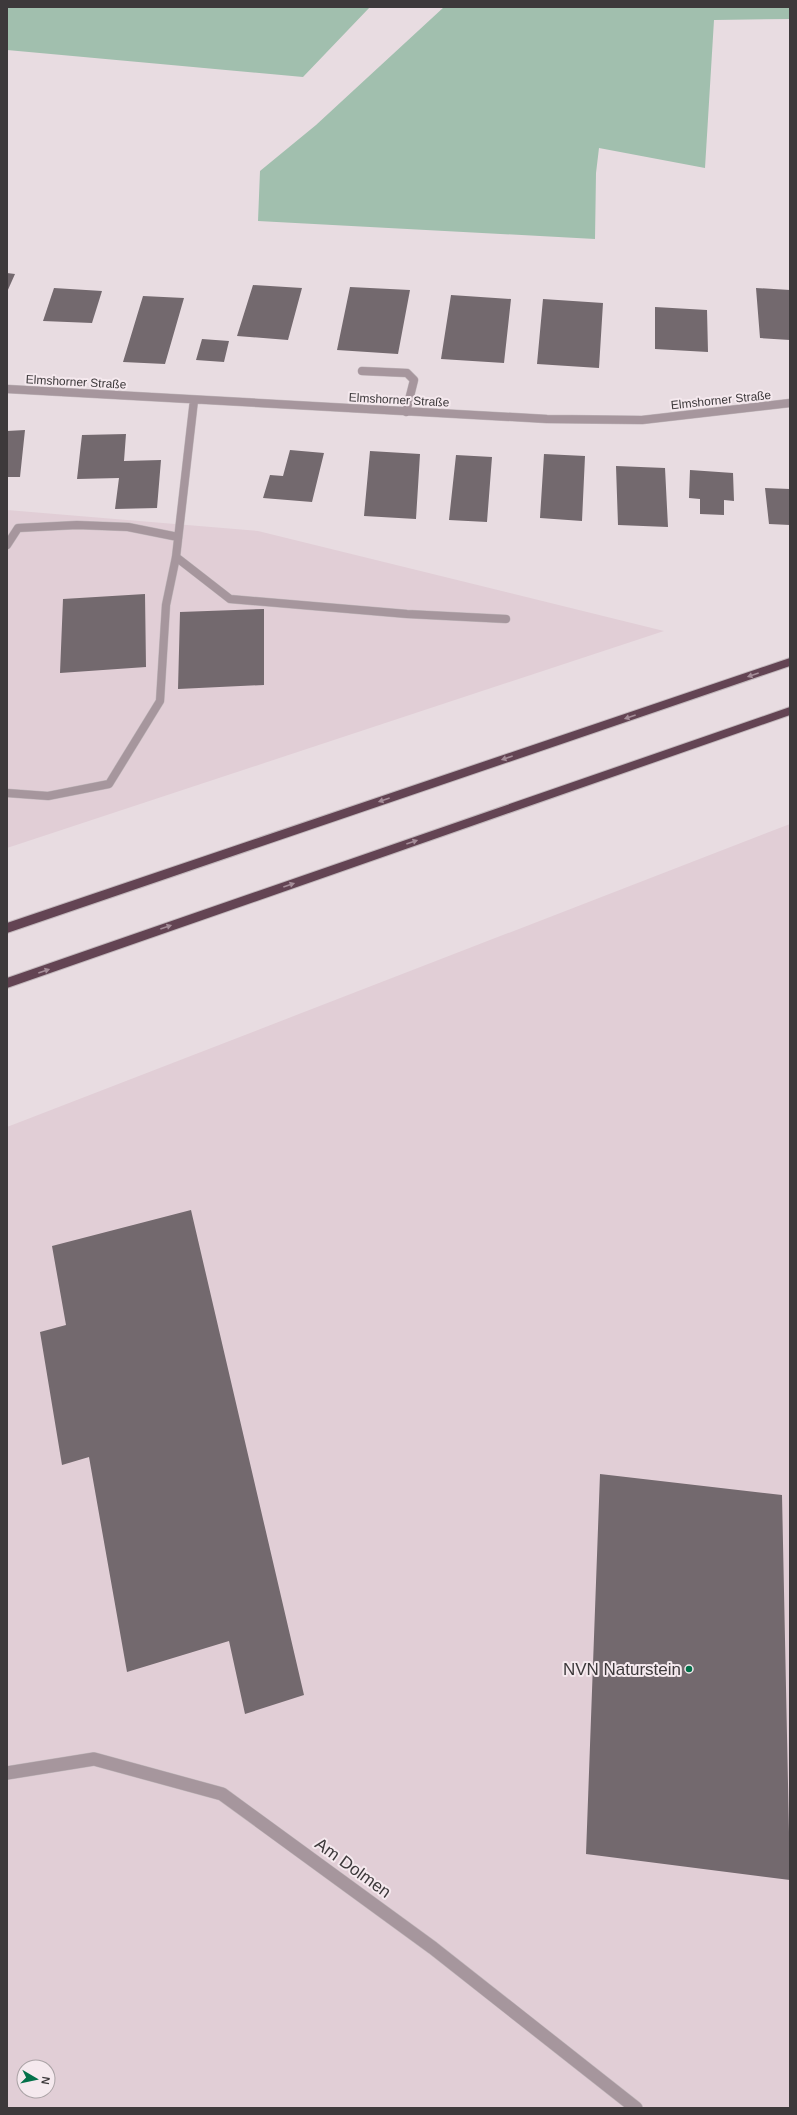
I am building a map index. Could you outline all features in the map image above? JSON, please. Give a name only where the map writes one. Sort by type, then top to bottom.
[{"type":"highway","points":[[7,928],[790,662]]},
{"type":"highway","points":[[7,984],[790,710]]},
{"type":"street","points":[[362,371],[407,373],[414,380],[406,412]]},
{"type":"street","name":"Elmshorner Straße","points":[[7,389],[547,420],[642,420],[790,403]]},
{"type":"street","points":[[7,793],[48,796],[110,784],[160,701],[166,605],[176,557],[194,400]]},
{"type":"street","points":[[7,544],[18,528],[77,525],[128,527],[178,537]]},
{"type":"street","points":[[176,557],[230,599],[407,614],[506,619]]},
{"type":"street","name":"Am Dolmen","points":[[7,1773],[94,1759],[222,1794],[433,1948],[636,2108]]},
{"type":"shaded area","points":[[7,510],[258,531],[664,631],[7,848]]},
{"type":"shaded area","points":[[790,824],[790,2108],[7,2108],[7,1127]]},
{"type":"green space","points":[[7,7],[370,7],[303,77],[7,50]]},
{"type":"green space","points":[[444,7],[790,7],[790,19],[714,20],[705,168],[599,148],[596,173],[595,239],[258,221],[260,171],[316,125]]},
{"type":"building","points":[[7,273],[15,274],[7,292]]},
{"type":"building","points":[[253,285],[302,288],[288,340],[237,336]]},
{"type":"building","points":[[350,287],[410,290],[398,354],[337,350]]},
{"type":"building","points":[[54,288],[102,291],[92,323],[43,321]]},
{"type":"building","points":[[756,288],[790,290],[790,340],[760,338]]},
{"type":"building","points":[[451,295],[511,299],[504,363],[441,359]]},
{"type":"building","points":[[143,296],[184,298],[165,364],[123,362]]},
{"type":"building","points":[[543,299],[603,303],[599,368],[537,364]]},
{"type":"building","points":[[655,307],[707,310],[708,352],[655,349]]},
{"type":"building","points":[[202,339],[229,341],[224,362],[196,360]]},
{"type":"building","points":[[25,430],[20,477],[7,477],[7,431]]},
{"type":"building","points":[[126,434],[124,461],[161,460],[157,508],[115,509],[119,478],[77,479],[82,435]]},
{"type":"building","points":[[290,450],[324,453],[312,502],[263,498],[270,475],[283,476]]},
{"type":"building","points":[[370,451],[420,454],[416,519],[364,516]]},
{"type":"building","points":[[544,454],[585,456],[582,521],[540,518]]},
{"type":"building","points":[[456,455],[492,457],[487,522],[449,520]]},
{"type":"building","points":[[616,466],[665,468],[668,527],[618,525]]},
{"type":"building","points":[[690,470],[733,473],[734,501],[724,500],[724,515],[700,514],[700,499],[689,498]]},
{"type":"building","points":[[765,488],[790,489],[790,525],[769,524]]},
{"type":"building","points":[[145,594],[146,667],[60,673],[63,599]]},
{"type":"building","points":[[264,609],[264,685],[178,689],[180,612]]},
{"type":"building","points":[[191,1210],[304,1695],[245,1714],[229,1641],[127,1672],[89,1457],[62,1465],[40,1332],[66,1325],[52,1246]]},
{"type":"building","name":"NVN Naturstein","points":[[600,1474],[782,1495],[790,1880],[586,1854]]},
{"type":"place","name":"NVN Naturstein","points":[[689,1669]]}]
